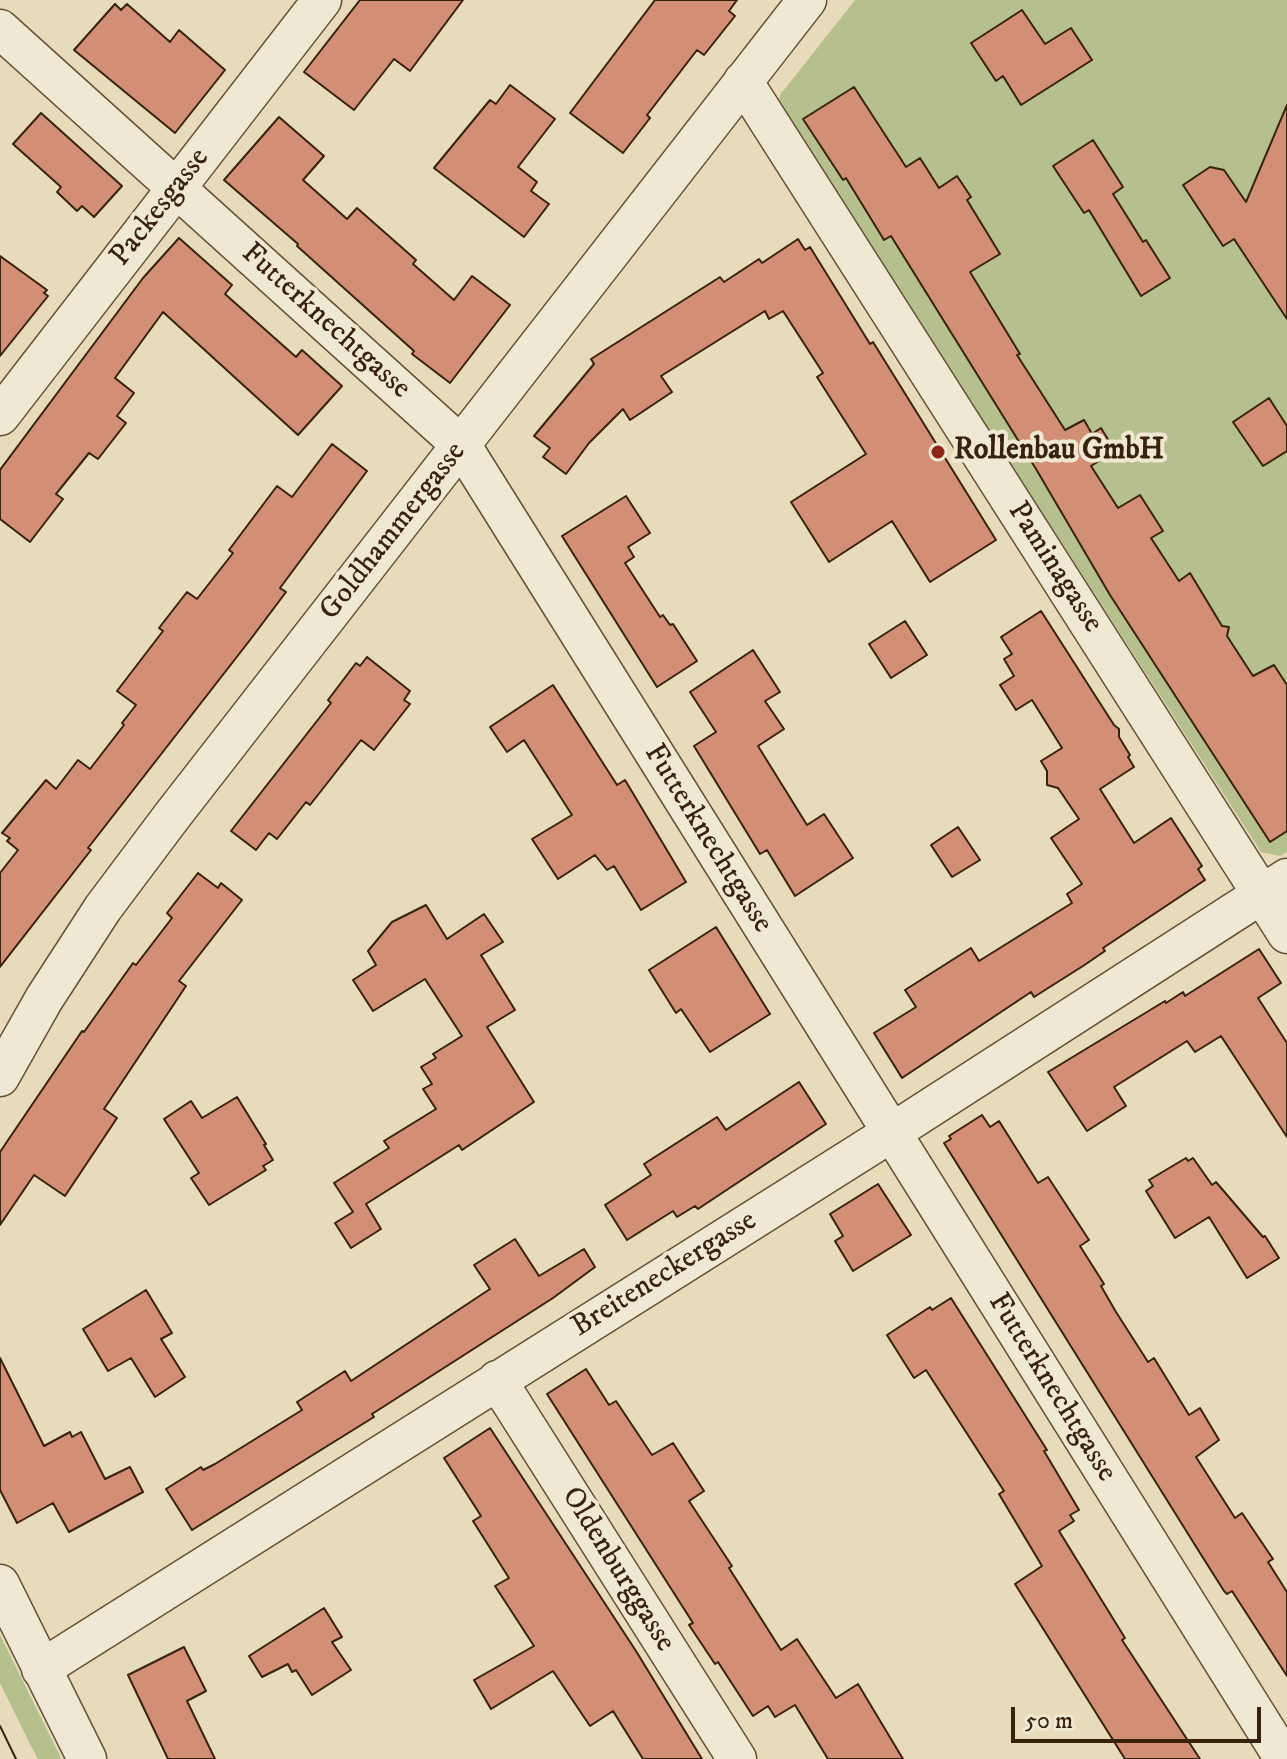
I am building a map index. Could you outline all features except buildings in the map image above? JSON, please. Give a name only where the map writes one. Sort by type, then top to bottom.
[{"type":"street","name":"Packesgasse","points":[[0,416],[322,0]]},
{"type":"street","name":"Goldhammergasse","points":[[0,1077],[44,999],[103,908],[807,0]]},
{"type":"street","name":"Futterknechtgasse","points":[[0,29],[462,446],[1284,1759]]},
{"type":"street","name":"Paminagasse","points":[[743,81],[1274,886],[1287,934]]},
{"type":"street","name":"Breiteneckergasse","points":[[41,1669],[891,1133],[1274,886]]},
{"type":"street","name":"Oldenburggasse","points":[[497,1380],[737,1759]]},
{"type":"street","points":[[0,1584],[87,1759]]},
{"type":"green space","points":[[855,0],[1287,0],[1287,852],[1280,856],[1261,852],[779,104],[780,95]]},
{"type":"green space","points":[[0,1635],[61,1759],[38,1759],[30,1744],[0,1683]]},
{"type":"tram line","points":[[0,1726],[16,1759]]},
{"type":"place","name":"Rollenbau GmbH","points":[[938,452]]}]
